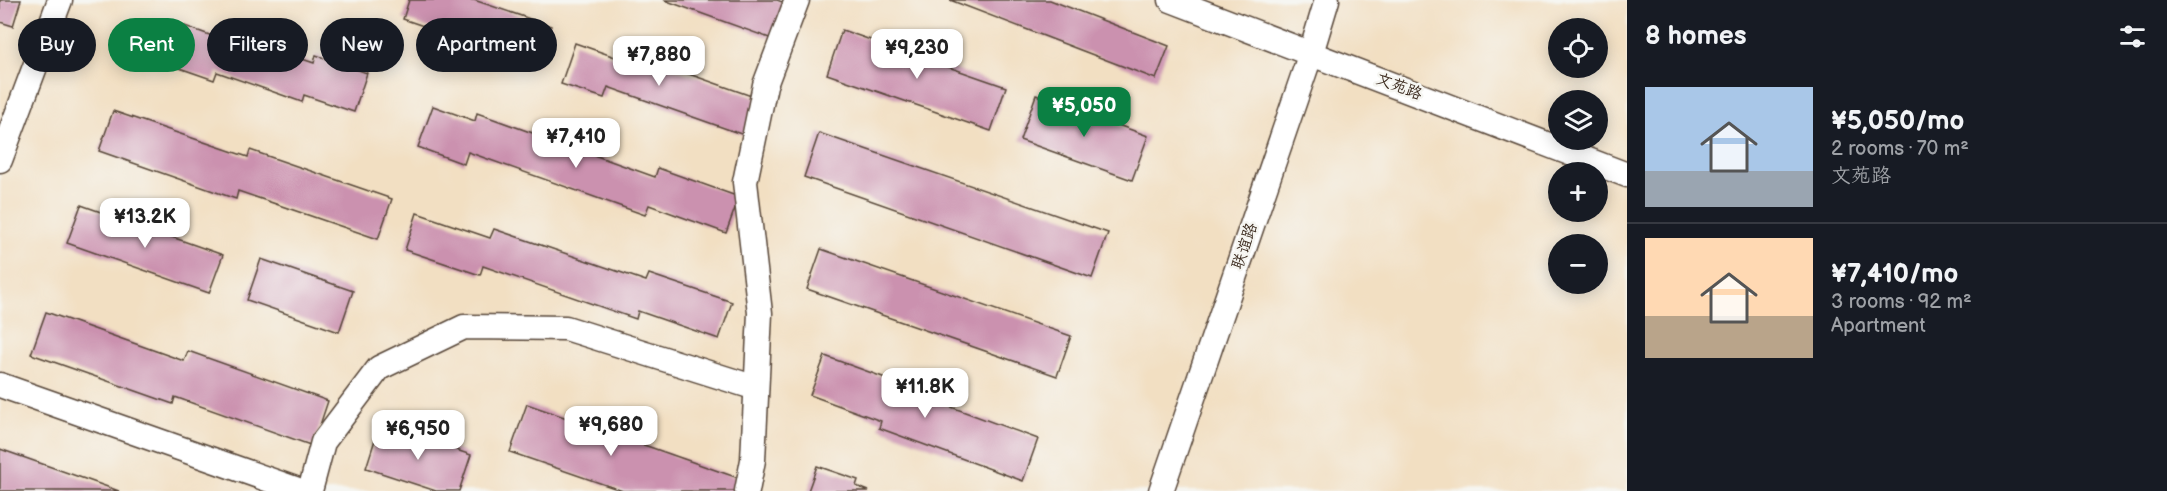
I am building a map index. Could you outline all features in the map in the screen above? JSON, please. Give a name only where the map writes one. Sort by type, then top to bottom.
[{"type":"street","points":[[0,160],[60,0]]},
{"type":"street","points":[[747,491],[753,460],[760,313],[745,183],[765,85],[797,0]]},
{"type":"street","name":"文苑路","points":[[1171,0],[1627,175]]},
{"type":"street","name":"联谊路","points":[[1161,491],[1327,0]]},
{"type":"street","points":[[310,491],[323,442],[380,368],[464,327],[566,328],[756,388]]},
{"type":"street","points":[[0,385],[301,491]]},
{"type":"building","points":[[0,0],[21,0],[13,26],[0,22]]},
{"type":"building","points":[[409,0],[474,0],[527,18],[416,18],[416,23],[403,18]]},
{"type":"building","points":[[664,0],[777,0],[788,4],[775,40]]},
{"type":"building","points":[[950,0],[1050,0],[1169,46],[1156,79]]},
{"type":"building","points":[[195,30],[207,34],[207,72],[217,72],[214,80],[191,72],[195,72]]},
{"type":"building","points":[[842,30],[1006,87],[991,131],[827,74]]},
{"type":"building","points":[[575,43],[615,57],[618,49],[757,98],[744,135],[608,87],[604,98],[561,84]]},
{"type":"building","points":[[316,55],[320,56],[320,72],[367,73],[354,112],[304,95],[302,102],[217,72],[308,72],[308,61],[314,63]]},
{"type":"building","points":[[1036,95],[1148,136],[1132,180],[1020,140]]},
{"type":"building","points":[[433,106],[475,121],[477,113],[655,177],[658,168],[739,197],[726,233],[649,205],[645,215],[468,152],[464,164],[418,147]]},
{"type":"building","points":[[113,111],[248,157],[250,150],[392,199],[378,239],[238,191],[236,199],[99,151]]},
{"type":"building","points":[[819,133],[1108,233],[1092,278],[804,177]]},
{"type":"building","points":[[81,205],[223,255],[209,293],[67,243]]},
{"type":"building","points":[[417,213],[490,238],[494,229],[646,281],[649,274],[732,302],[719,339],[638,311],[636,319],[483,266],[480,275],[405,250]]},
{"type":"building","points":[[821,249],[1071,336],[1057,376],[807,289]]},
{"type":"building","points":[[261,259],[353,291],[339,332],[247,300]]},
{"type":"building","points":[[46,312],[184,361],[188,351],[328,401],[313,446],[175,397],[173,404],[31,354]]},
{"type":"building","points":[[825,356],[902,384],[900,388],[1038,439],[1023,481],[879,428],[881,421],[810,395]]},
{"type":"building","points":[[527,404],[741,479],[737,491],[623,491],[510,452]]},
{"type":"building","points":[[380,424],[471,455],[459,491],[436,491],[366,468]]},
{"type":"building","points":[[0,449],[119,491],[0,491]]},
{"type":"building","points":[[817,466],[858,480],[856,486],[869,491],[808,491]]}]
